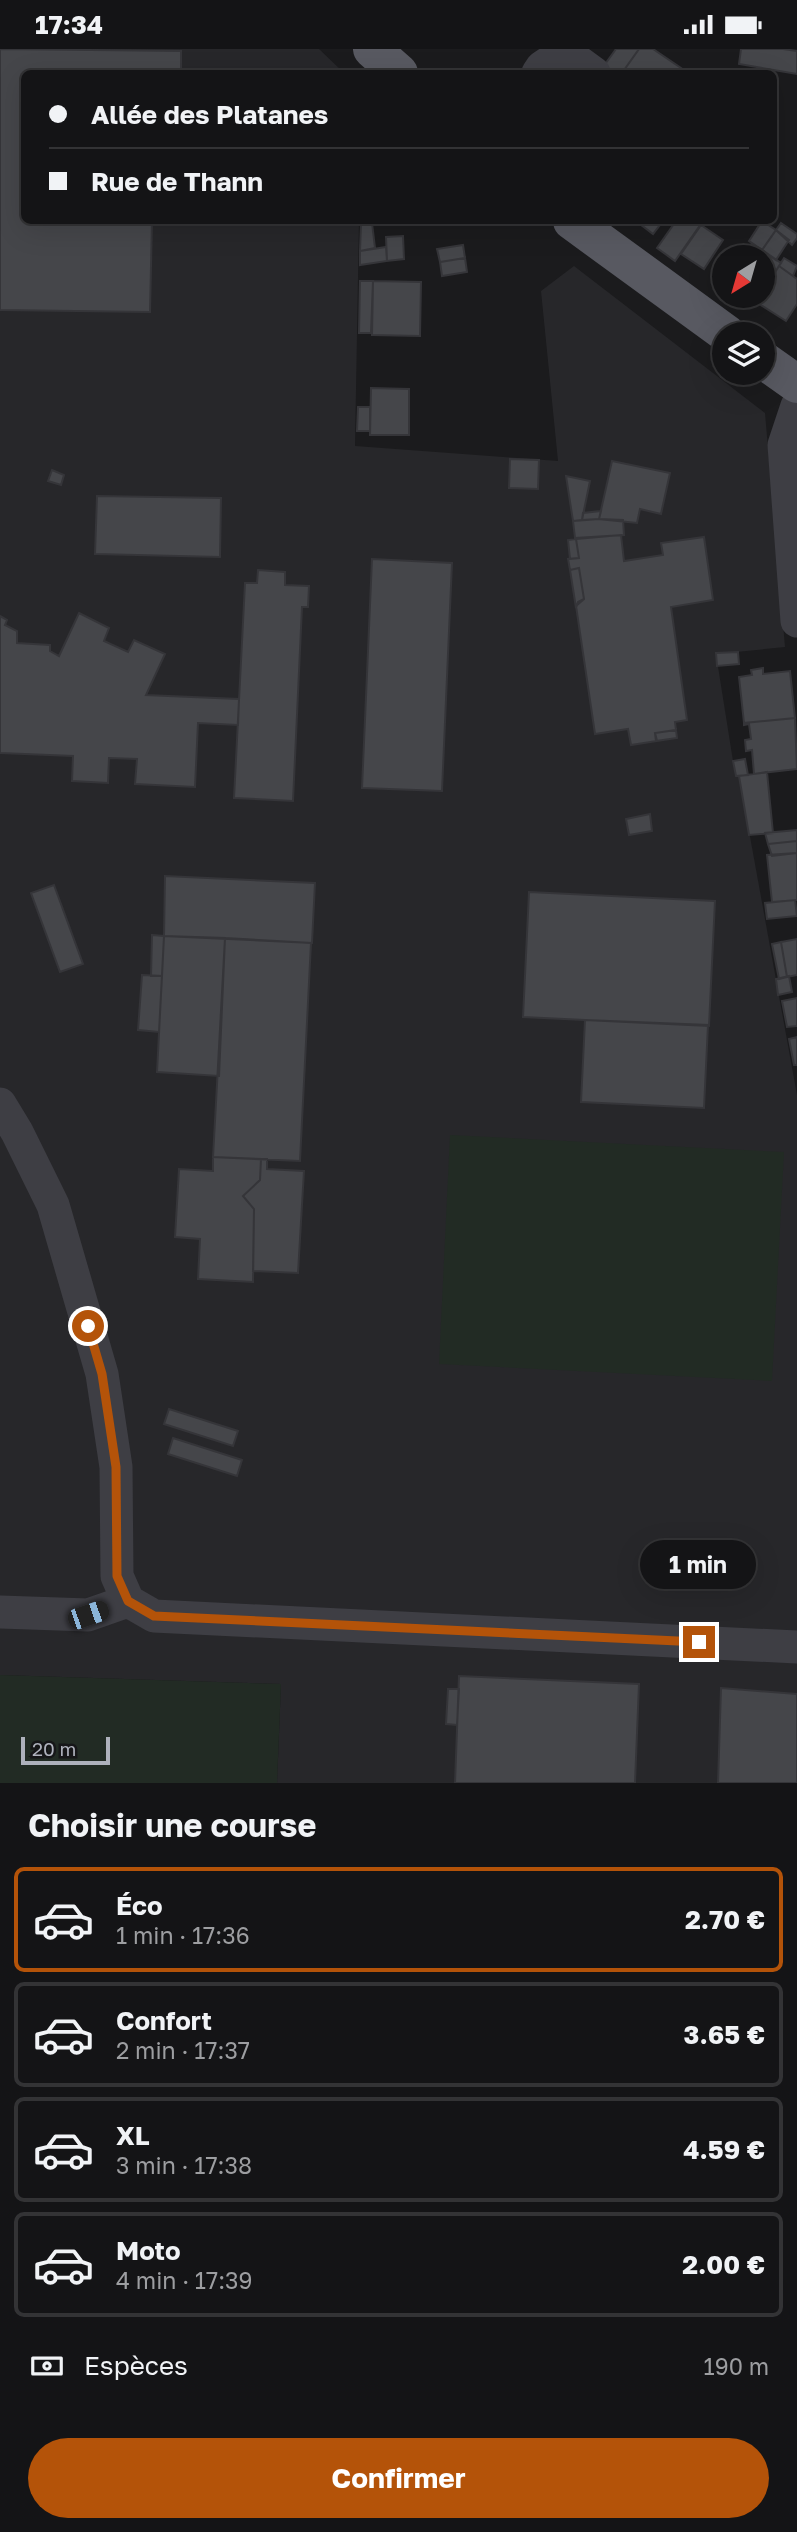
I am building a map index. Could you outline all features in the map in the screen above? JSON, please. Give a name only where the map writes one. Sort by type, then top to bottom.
[{"type":"main road","points":[[372,49],[396,70]]},
{"type":"main road","points":[[576,224],[712,323]]},
{"type":"main road","points":[[775,368],[797,384]]},
{"type":"street","points":[[540,70],[565,52],[590,70]]},
{"type":"street","points":[[797,406],[783,445],[797,621]]},
{"type":"street","points":[[0,1104],[53,1205],[102,1374],[116,1467],[117,1576],[128,1601],[154,1616],[797,1647]]},
{"type":"street","points":[[0,1612],[88,1615],[128,1601]]},
{"type":"shaded area","points":[[0,49],[319,49],[341,70],[21,70],[21,224],[359,224],[355,446],[558,461],[541,291],[574,266],[712,372],[712,385],[729,385],[765,413],[785,647],[716,654],[733,761],[736,775],[739,776],[797,1095],[797,1783],[277,1783],[281,1684],[0,1675]]},
{"type":"shaded area","points":[[450,1135],[784,1152],[772,1381],[439,1364]]},
{"type":"shaded area","points":[[0,1675],[281,1684],[277,1783],[0,1783]]},
{"type":"building","points":[[0,49],[181,51],[181,70],[21,70],[21,224],[152,224],[150,312],[0,310]]},
{"type":"building","points":[[616,49],[639,49],[624,70],[608,70],[603,67]]},
{"type":"building","points":[[639,49],[653,49],[681,68],[679,70],[624,70]]},
{"type":"building","points":[[741,49],[797,51],[797,74],[739,64]]},
{"type":"building","points":[[781,223],[797,234],[792,245],[776,230]]},
{"type":"building","points":[[361,224],[372,224],[375,248],[360,251]]},
{"type":"building","points":[[640,224],[661,224],[653,234]]},
{"type":"building","points":[[674,224],[701,224],[675,261],[657,248]]},
{"type":"building","points":[[760,224],[767,224],[776,230],[766,245],[755,245],[749,241]]},
{"type":"building","points":[[701,225],[723,240],[720,245],[712,245],[712,257],[704,269],[681,254]]},
{"type":"building","points":[[776,230],[789,240],[776,260],[775,245],[766,245]]},
{"type":"building","points":[[403,236],[404,259],[387,261],[386,237]]},
{"type":"building","points":[[463,245],[465,258],[440,262],[437,249]]},
{"type":"building","points":[[386,247],[387,261],[360,265],[360,251]]},
{"type":"building","points":[[465,258],[467,272],[442,276],[440,262]]},
{"type":"building","points":[[784,258],[797,266],[793,276],[779,266]]},
{"type":"building","points":[[775,259],[781,263],[775,272]]},
{"type":"building","points":[[779,266],[797,279],[797,304],[786,321],[765,308],[775,308],[775,272]]},
{"type":"building","points":[[360,281],[373,281],[371,333],[359,333]]},
{"type":"building","points":[[373,281],[421,282],[420,336],[372,335]]},
{"type":"building","points":[[371,388],[409,389],[409,435],[370,435]]},
{"type":"building","points":[[358,407],[370,407],[370,431],[357,431]]},
{"type":"building","points":[[510,459],[539,460],[538,489],[509,488]]},
{"type":"building","points":[[612,461],[670,473],[661,514],[640,509],[637,523],[599,519]]},
{"type":"building","points":[[52,470],[64,475],[61,485],[48,481]]},
{"type":"building","points":[[566,476],[590,481],[582,520],[573,521]]},
{"type":"building","points":[[97,496],[221,498],[220,557],[95,554]]},
{"type":"building","points":[[601,511],[599,519],[582,520],[583,513]]},
{"type":"building","points":[[623,520],[624,535],[575,538],[573,521]]},
{"type":"building","points":[[621,535],[624,561],[663,555],[661,543],[704,537],[713,600],[671,607],[687,720],[675,722],[676,730],[655,733],[657,741],[631,745],[628,729],[595,734],[576,606],[584,599],[579,568],[570,570],[568,559],[579,558],[576,539]]},
{"type":"building","points":[[576,539],[579,558],[570,559],[568,540]]},
{"type":"building","points":[[372,559],[452,563],[442,791],[362,788]]},
{"type":"building","points":[[579,568],[584,599],[578,602],[576,608],[570,570]]},
{"type":"building","points":[[258,570],[285,572],[285,585],[309,586],[308,607],[302,607],[293,801],[234,798],[245,583],[257,583]]},
{"type":"building","points":[[79,613],[109,628],[104,641],[128,652],[134,640],[165,654],[146,695],[239,699],[238,725],[198,723],[195,787],[135,784],[137,759],[109,758],[108,783],[72,781],[73,756],[0,753],[0,616],[7,620],[5,625],[17,631],[17,643],[50,645],[50,651],[59,656]]},
{"type":"building","points":[[738,652],[739,664],[717,666],[716,653]]},
{"type":"building","points":[[763,668],[763,674],[790,671],[795,718],[744,723],[739,677],[752,675],[751,670]]},
{"type":"building","points":[[795,718],[797,769],[754,774],[752,750],[746,751],[745,740],[751,739],[749,724],[744,723]]},
{"type":"building","points":[[676,730],[677,738],[656,741],[655,733]]},
{"type":"building","points":[[745,759],[748,775],[736,776],[733,761]]},
{"type":"building","points":[[767,772],[773,833],[749,835],[739,776]]},
{"type":"building","points":[[650,814],[652,831],[629,835],[626,819]]},
{"type":"building","points":[[797,830],[797,841],[768,844],[765,833]]},
{"type":"building","points":[[797,841],[797,853],[772,856],[768,844]]},
{"type":"building","points":[[797,853],[797,900],[772,902],[767,855]]},
{"type":"building","points":[[165,876],[315,883],[312,943],[164,936]]},
{"type":"building","points":[[54,885],[83,964],[60,972],[31,893]]},
{"type":"building","points":[[529,892],[715,901],[709,1026],[523,1017]]},
{"type":"building","points":[[795,900],[797,916],[767,919],[765,903]]},
{"type":"building","points":[[152,935],[164,936],[162,976],[151,976]]},
{"type":"building","points":[[164,936],[225,938],[219,1076],[157,1072]]},
{"type":"building","points":[[225,938],[311,943],[300,1161],[213,1157]]},
{"type":"building","points":[[797,939],[797,975],[787,977],[781,942]]},
{"type":"building","points":[[781,942],[787,977],[779,979],[772,944]]},
{"type":"building","points":[[142,975],[162,976],[159,1032],[138,1030]]},
{"type":"building","points":[[789,976],[792,992],[778,995],[776,979]]},
{"type":"building","points":[[797,998],[797,1026],[787,1027],[782,1001]]},
{"type":"building","points":[[585,1020],[708,1025],[704,1108],[581,1102]]},
{"type":"building","points":[[797,1037],[797,1065],[794,1065],[789,1039]]},
{"type":"building","points":[[213,1157],[261,1159],[260,1180],[243,1196],[254,1209],[253,1282],[198,1279],[200,1239],[175,1237],[179,1169],[213,1171]]},
{"type":"building","points":[[261,1159],[267,1159],[267,1169],[304,1171],[298,1273],[253,1271],[254,1209],[243,1196],[260,1180]]},
{"type":"building","points":[[169,1409],[238,1431],[233,1446],[164,1424]]},
{"type":"building","points":[[173,1438],[242,1460],[237,1476],[168,1454]]},
{"type":"building","points":[[459,1676],[639,1684],[635,1783],[455,1783]]},
{"type":"building","points":[[721,1688],[797,1694],[797,1783],[718,1783]]},
{"type":"building","points":[[448,1689],[459,1689],[457,1725],[446,1724]]},
{"type":"route","points":[[88,1326],[102,1374],[116,1467],[117,1576],[128,1601],[154,1616],[699,1642]]}]
